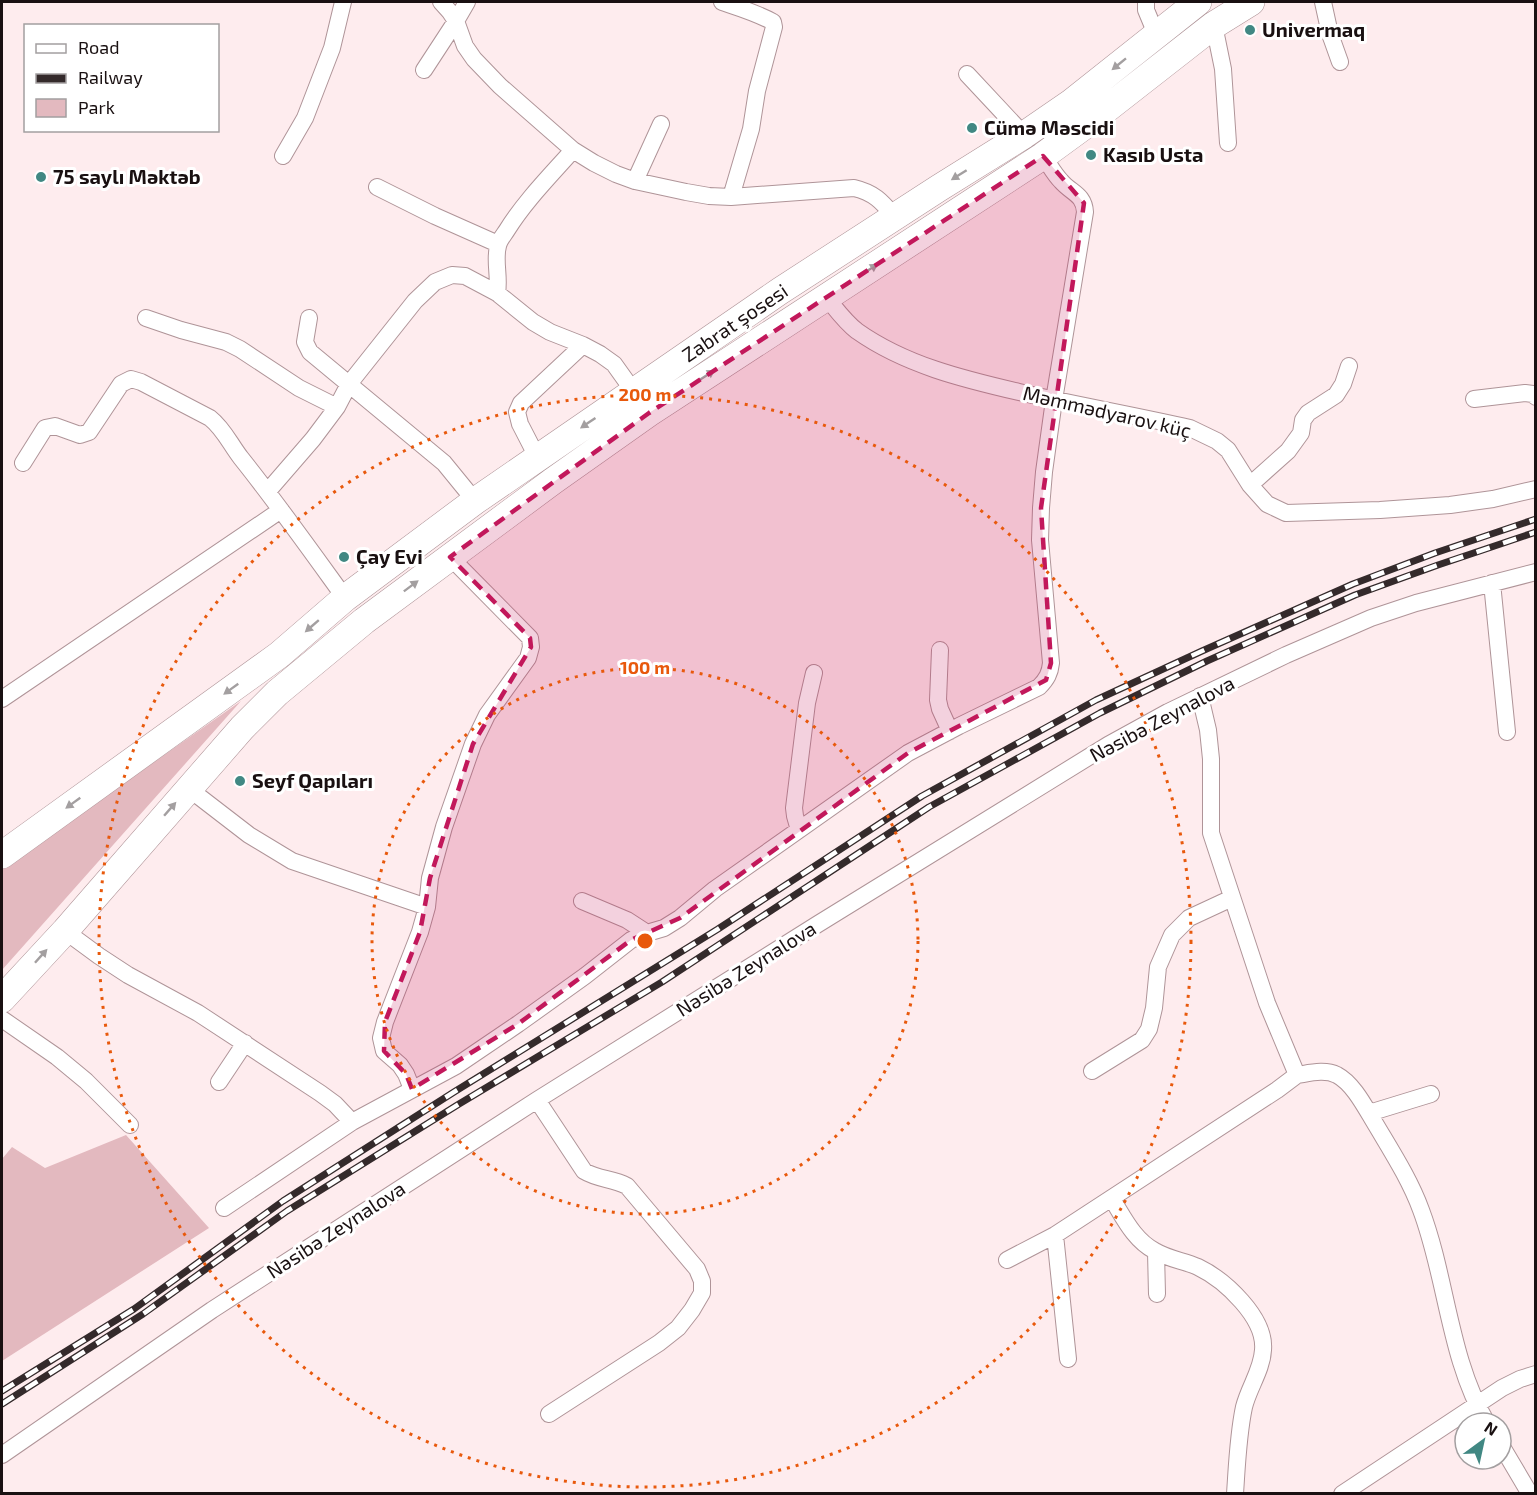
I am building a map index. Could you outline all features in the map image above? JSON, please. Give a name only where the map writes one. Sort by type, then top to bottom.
[{"type":"main road","name":"Zabrat şosesi","points":[[2,855],[279,655],[345,598],[475,501],[780,291],[1072,102],[1198,2]]},
{"type":"main road","name":"Zabrat şosesi","points":[[2,999],[65,931],[242,728],[276,693],[364,621],[649,413],[1044,156],[1214,25],[1251,2]]},
{"type":"main road","points":[[895,217],[910,242]]},
{"type":"street","points":[[283,156],[305,118],[332,48],[343,2]]},
{"type":"street","points":[[441,2],[456,21],[465,46],[474,59],[500,86],[573,150],[616,174],[635,181],[686,192],[730,197],[854,188],[879,198],[895,217]]},
{"type":"street","points":[[424,70],[466,2]]},
{"type":"street","points":[[723,2],[752,12],[772,22],[774,27],[757,91],[751,129],[730,197]]},
{"type":"street","points":[[1146,2],[1146,10],[1156,34]]},
{"type":"street","points":[[1323,2],[1330,34],[1340,62]]},
{"type":"street","points":[[1214,25],[1223,69],[1228,143]]},
{"type":"street","points":[[967,74],[1024,135]]},
{"type":"street","points":[[635,181],[661,124]]},
{"type":"street","points":[[497,293],[498,244],[527,202],[573,150]]},
{"type":"street","points":[[224,1208],[352,1122],[456,1066],[585,976],[631,940],[664,928],[680,918],[715,890],[908,753],[1039,687],[1046,680],[1051,663],[1040,540],[1044,472],[1085,212],[1084,203],[1079,196],[1061,181],[1044,156]]},
{"type":"street","points":[[377,187],[498,244]]},
{"type":"street","points":[[268,490],[314,439],[337,407],[349,384],[415,301],[435,282],[452,275],[465,276],[497,293],[550,332],[583,345],[614,364],[634,392]]},
{"type":"street","name":"Məmmədyarov küç","points":[[826,297],[843,319],[857,331],[917,364],[995,387],[1190,428],[1217,441],[1228,450],[1250,485],[1267,504],[1286,513],[1450,506],[1536,489]]},
{"type":"street","points":[[146,318],[226,342],[299,388],[337,407]]},
{"type":"street","points":[[309,318],[305,342],[310,352],[444,463],[475,501]]},
{"type":"street","points":[[537,457],[520,424],[517,412],[521,403],[583,345]]},
{"type":"street","points":[[1250,485],[1288,451],[1300,433],[1303,420],[1308,413],[1336,395],[1343,384],[1349,366]]},
{"type":"street","points":[[23,463],[45,428],[55,426],[81,435],[89,432],[121,384],[131,379],[141,382],[210,418],[220,426],[345,598]]},
{"type":"street","points":[[1474,399],[1525,393],[1536,397]]},
{"type":"street","points":[[2,699],[281,510]]},
{"type":"street","points":[[412,1089],[400,1065],[384,1051],[381,1038],[384,1022],[420,932],[427,907],[430,878],[444,827],[473,744],[487,715],[528,658],[531,647],[530,638],[450,557]]},
{"type":"street","name":"Nəsibə Zeynalova","points":[[2,1455],[212,1310],[537,1100],[1108,745],[1200,696],[1371,618],[1416,603],[1536,572]]},
{"type":"street","points":[[1492,583],[1508,732]]},
{"type":"street","points":[[940,650],[938,700],[950,731]]},
{"type":"street","points":[[800,830],[794,808],[807,703],[814,673]]},
{"type":"street","points":[[1200,696],[1208,730],[1211,759],[1211,833],[1267,1004],[1297,1074]]},
{"type":"street","points":[[188,788],[249,835],[292,861],[427,907]]},
{"type":"street","points":[[1092,1071],[1142,1040],[1149,1029],[1154,1008],[1158,967],[1172,935],[1189,918],[1232,898]]},
{"type":"street","points":[[582,901],[627,920],[647,933]]},
{"type":"street","points":[[65,931],[128,975],[198,1013],[245,1043],[335,1104],[352,1122]]},
{"type":"street","points":[[2,1019],[57,1057],[86,1081],[130,1125]]},
{"type":"street","points":[[219,1082],[245,1043]]},
{"type":"street","points":[[1007,1260],[1055,1235],[1277,1090],[1297,1074],[1320,1071],[1335,1074],[1346,1080],[1369,1113],[1402,1170],[1421,1209],[1455,1341],[1480,1411]]},
{"type":"street","points":[[1369,1113],[1431,1094]]},
{"type":"street","points":[[537,1100],[584,1171],[594,1177],[618,1181],[627,1186],[697,1269],[702,1281],[702,1293],[678,1328],[659,1343],[549,1414]]},
{"type":"street","points":[[1112,1198],[1130,1228],[1144,1243],[1156,1252],[1200,1268],[1225,1285],[1242,1302],[1255,1320],[1264,1348],[1261,1363],[1249,1389],[1244,1407],[1237,1449],[1235,1494]]},
{"type":"street","points":[[1055,1235],[1068,1359]]},
{"type":"street","points":[[1156,1252],[1157,1294]]},
{"type":"street","points":[[1342,1494],[1511,1383],[1536,1374]]},
{"type":"street","points":[[1513,1465],[1530,1494]]},
{"type":"highlighted area","points":[[1043,156],[1084,203],[1041,508],[1051,663],[1046,680],[908,753],[680,918],[631,940],[518,1024],[412,1089],[406,1074],[384,1051],[385,1022],[420,932],[430,878],[473,744],[531,647],[530,638],[450,557],[649,413]]},
{"type":"green space","points":[[241,701],[2,970],[2,869]]},
{"type":"green space","points":[[126,1135],[209,1228],[2,1361],[2,1159],[12,1147],[45,1168]]},
{"type":"railway","points":[[2,1391],[134,1309],[283,1201],[718,929],[922,796],[1096,700],[1202,651],[1353,584],[1536,519]]},
{"type":"railway","points":[[2,1404],[143,1314],[287,1211],[662,982],[929,807],[1100,713],[1207,661],[1355,595],[1536,532]]},
{"type":"place","name":"Univermaq","points":[[1250,30]]},
{"type":"place","name":"Cümə Məscidi","points":[[972,128]]},
{"type":"place","name":"Kasıb Usta","points":[[1091,155]]},
{"type":"place","name":"75 saylı Məktəb","points":[[41,177]]},
{"type":"place","name":"Çay Evi","points":[[344,557]]},
{"type":"place","name":"Seyf Qapıları","points":[[240,781]]}]
